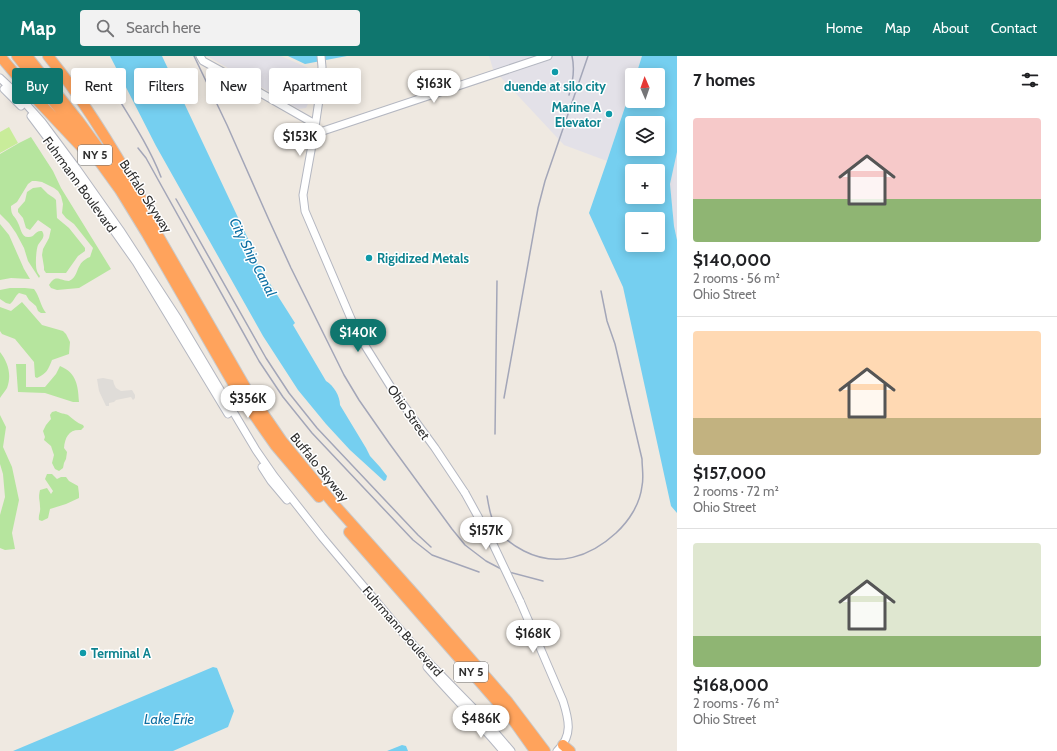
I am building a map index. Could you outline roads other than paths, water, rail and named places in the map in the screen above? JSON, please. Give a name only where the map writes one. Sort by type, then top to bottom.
[{"type":"highway","points":[[0,56],[38,101],[120,190]]},
{"type":"highway","name":"Buffalo Skyway","points":[[17,56],[78,132],[120,190],[168,263],[247,390],[282,441],[333,503],[508,702],[542,751]]},
{"type":"highway","name":"Buffalo Skyway","points":[[27,56],[78,120],[144,211],[168,263],[238,392],[275,445],[359,544],[542,751]]},
{"type":"highway","points":[[48,56],[65,77],[109,142],[142,200],[144,211]]},
{"type":"street","points":[[200,56],[203,61],[315,124]]},
{"type":"street","name":"Ohio Street","points":[[321,56],[322,67],[314,134],[303,195],[305,211],[352,321],[364,344],[394,392],[435,448],[465,494],[492,542],[520,601],[563,701],[568,716],[569,726],[563,749]]},
{"type":"street","points":[[314,134],[548,56]]},
{"type":"street","name":"Fuhrmann Boulevard","points":[[0,78],[24,106],[138,261],[250,450],[271,481],[312,527],[398,635],[445,684],[503,751]]},
{"type":"street","name":"Fuhrmann Boulevard","points":[[0,84],[24,106]]},
{"type":"street","name":"Fuhrmann Boulevard","points":[[445,684],[481,716],[511,751]]},
{"type":"water","name":"City Ship Canal","points":[[110,56],[162,56],[168,68],[134,68],[134,103],[126,87],[126,68],[116,68]]},
{"type":"water","points":[[288,56],[347,56],[305,64]]},
{"type":"water","points":[[642,56],[677,56],[677,152],[670,184],[674,226],[677,240],[677,513],[671,506],[623,287],[589,213],[625,107],[665,108],[665,68],[638,68]]},
{"type":"water","name":"City Ship Canal","points":[[135,104],[185,104],[257,258],[255,260],[295,323],[293,325],[326,381],[336,392],[340,405],[370,456],[387,476],[386,480],[384,481],[350,450],[298,390],[263,336],[156,146]]},
{"type":"water","name":"Lake Erie","points":[[213,667],[217,668],[234,711],[228,727],[173,751],[13,751]]},
{"type":"water","points":[[402,745],[406,746],[408,751],[387,751]]},
{"type":"railway","points":[[194,56],[227,125],[291,268],[344,375],[359,400],[465,545],[486,561],[505,571],[543,581]]},
{"type":"railway","points":[[569,95],[573,76],[572,56]]},
{"type":"railway","points":[[504,398],[538,208],[545,181],[588,56]]},
{"type":"railway","points":[[122,104],[147,147],[161,177]]},
{"type":"railway","points":[[138,148],[146,158],[259,361],[283,397],[312,433],[413,540],[432,555],[479,572]]},
{"type":"railway","points":[[176,199],[266,358],[289,393],[317,428],[431,547]]},
{"type":"railway","points":[[495,434],[497,281]]},
{"type":"railway","points":[[487,496],[494,522],[503,536],[513,545],[524,551],[549,559],[573,557],[584,554],[595,548],[616,533],[633,512],[639,499],[643,483],[642,459],[615,344],[607,321],[601,291]]},
{"type":"place","name":"duende at silo city","points":[[555,72]]},
{"type":"place","name":"Marine A Elevator","points":[[609,114]]},
{"type":"place","name":"Rigidized Metals","points":[[369,258]]},
{"type":"place","name":"Terminal A","points":[[83,653]]}]
